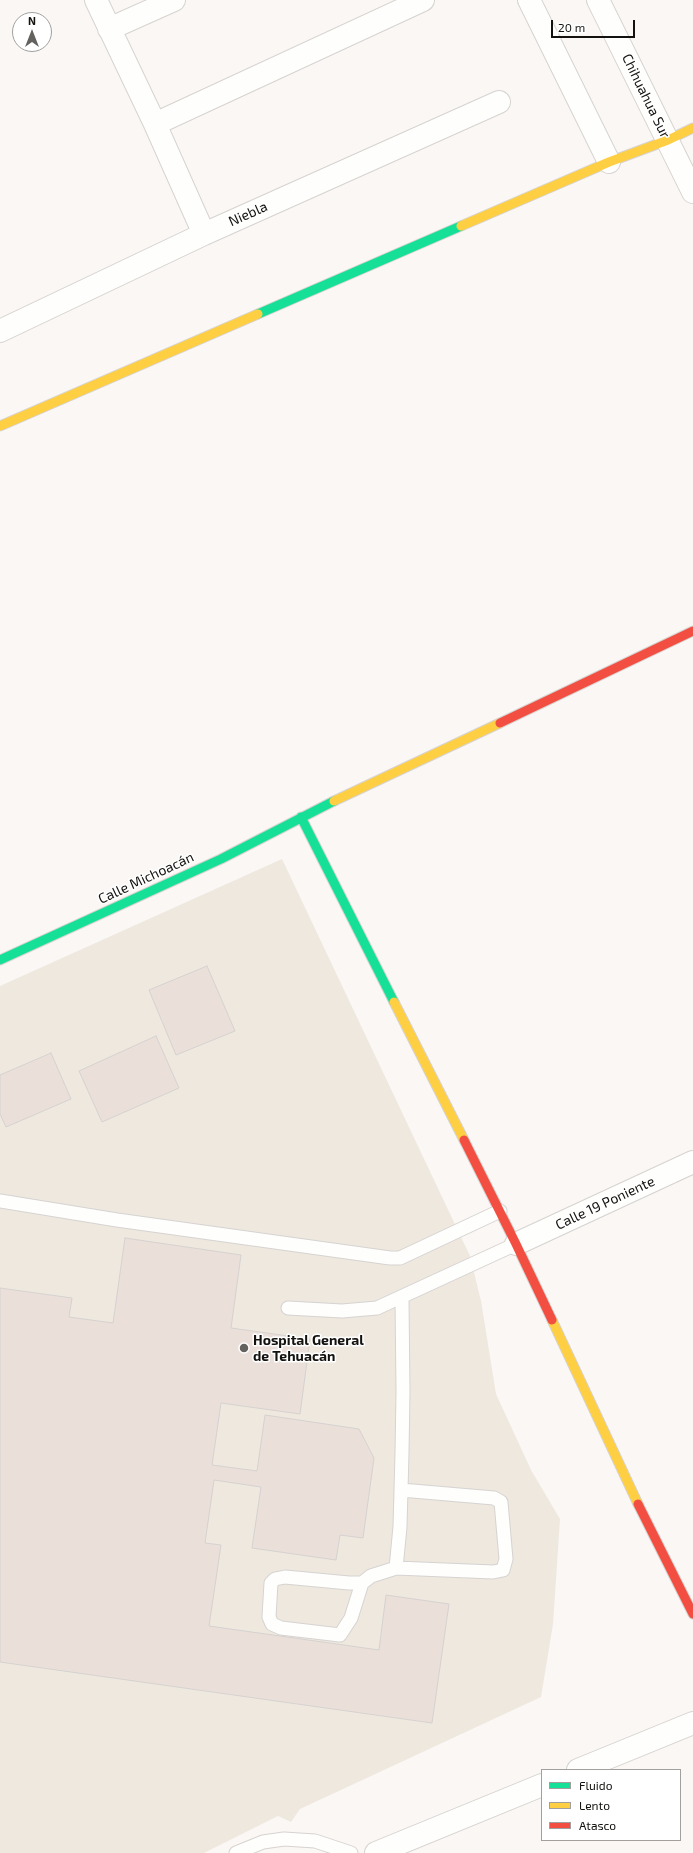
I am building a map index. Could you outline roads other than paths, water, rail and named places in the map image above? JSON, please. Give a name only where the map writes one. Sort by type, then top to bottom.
[{"type":"street","points":[[96,0],[155,124],[204,234]]},
{"type":"street","points":[[109,29],[174,0]]},
{"type":"street","points":[[155,124],[423,0]]},
{"type":"street","points":[[529,0],[609,162]]},
{"type":"street","name":"Chihuahua Sur","points":[[598,0],[693,192]]},
{"type":"street","name":"Niebla","points":[[0,331],[204,234],[499,102]]},
{"type":"street","points":[[0,426],[609,162],[668,140],[693,128]]},
{"type":"street","name":"Calle Michoacán","points":[[0,960],[221,859],[301,817],[693,632]]},
{"type":"street","points":[[301,817],[500,1211],[633,1494],[693,1614]]},
{"type":"street","name":"Calle 19 Poniente","points":[[516,1244],[693,1162]]},
{"type":"street","points":[[580,1769],[693,1723]]},
{"type":"street","points":[[376,1853],[541,1785]]},
{"type":"lane","points":[[0,1201],[117,1220],[390,1258],[400,1258],[500,1211]]},
{"type":"lane","points":[[288,1308],[342,1311],[377,1308],[402,1298],[516,1244]]},
{"type":"lane","points":[[396,1568],[401,1490],[403,1392],[402,1298]]},
{"type":"lane","points":[[362,1583],[285,1577],[275,1579],[271,1583],[269,1618],[272,1624],[281,1628],[340,1635],[351,1618],[362,1583],[371,1576],[396,1568],[499,1572],[503,1570],[506,1559],[501,1502],[494,1498],[401,1490]]},
{"type":"lane","points":[[236,1853],[263,1842],[284,1839],[315,1841],[351,1853]]},
{"type":"place","name":"Hospital General de Tehuacán","points":[[244,1348]]}]
